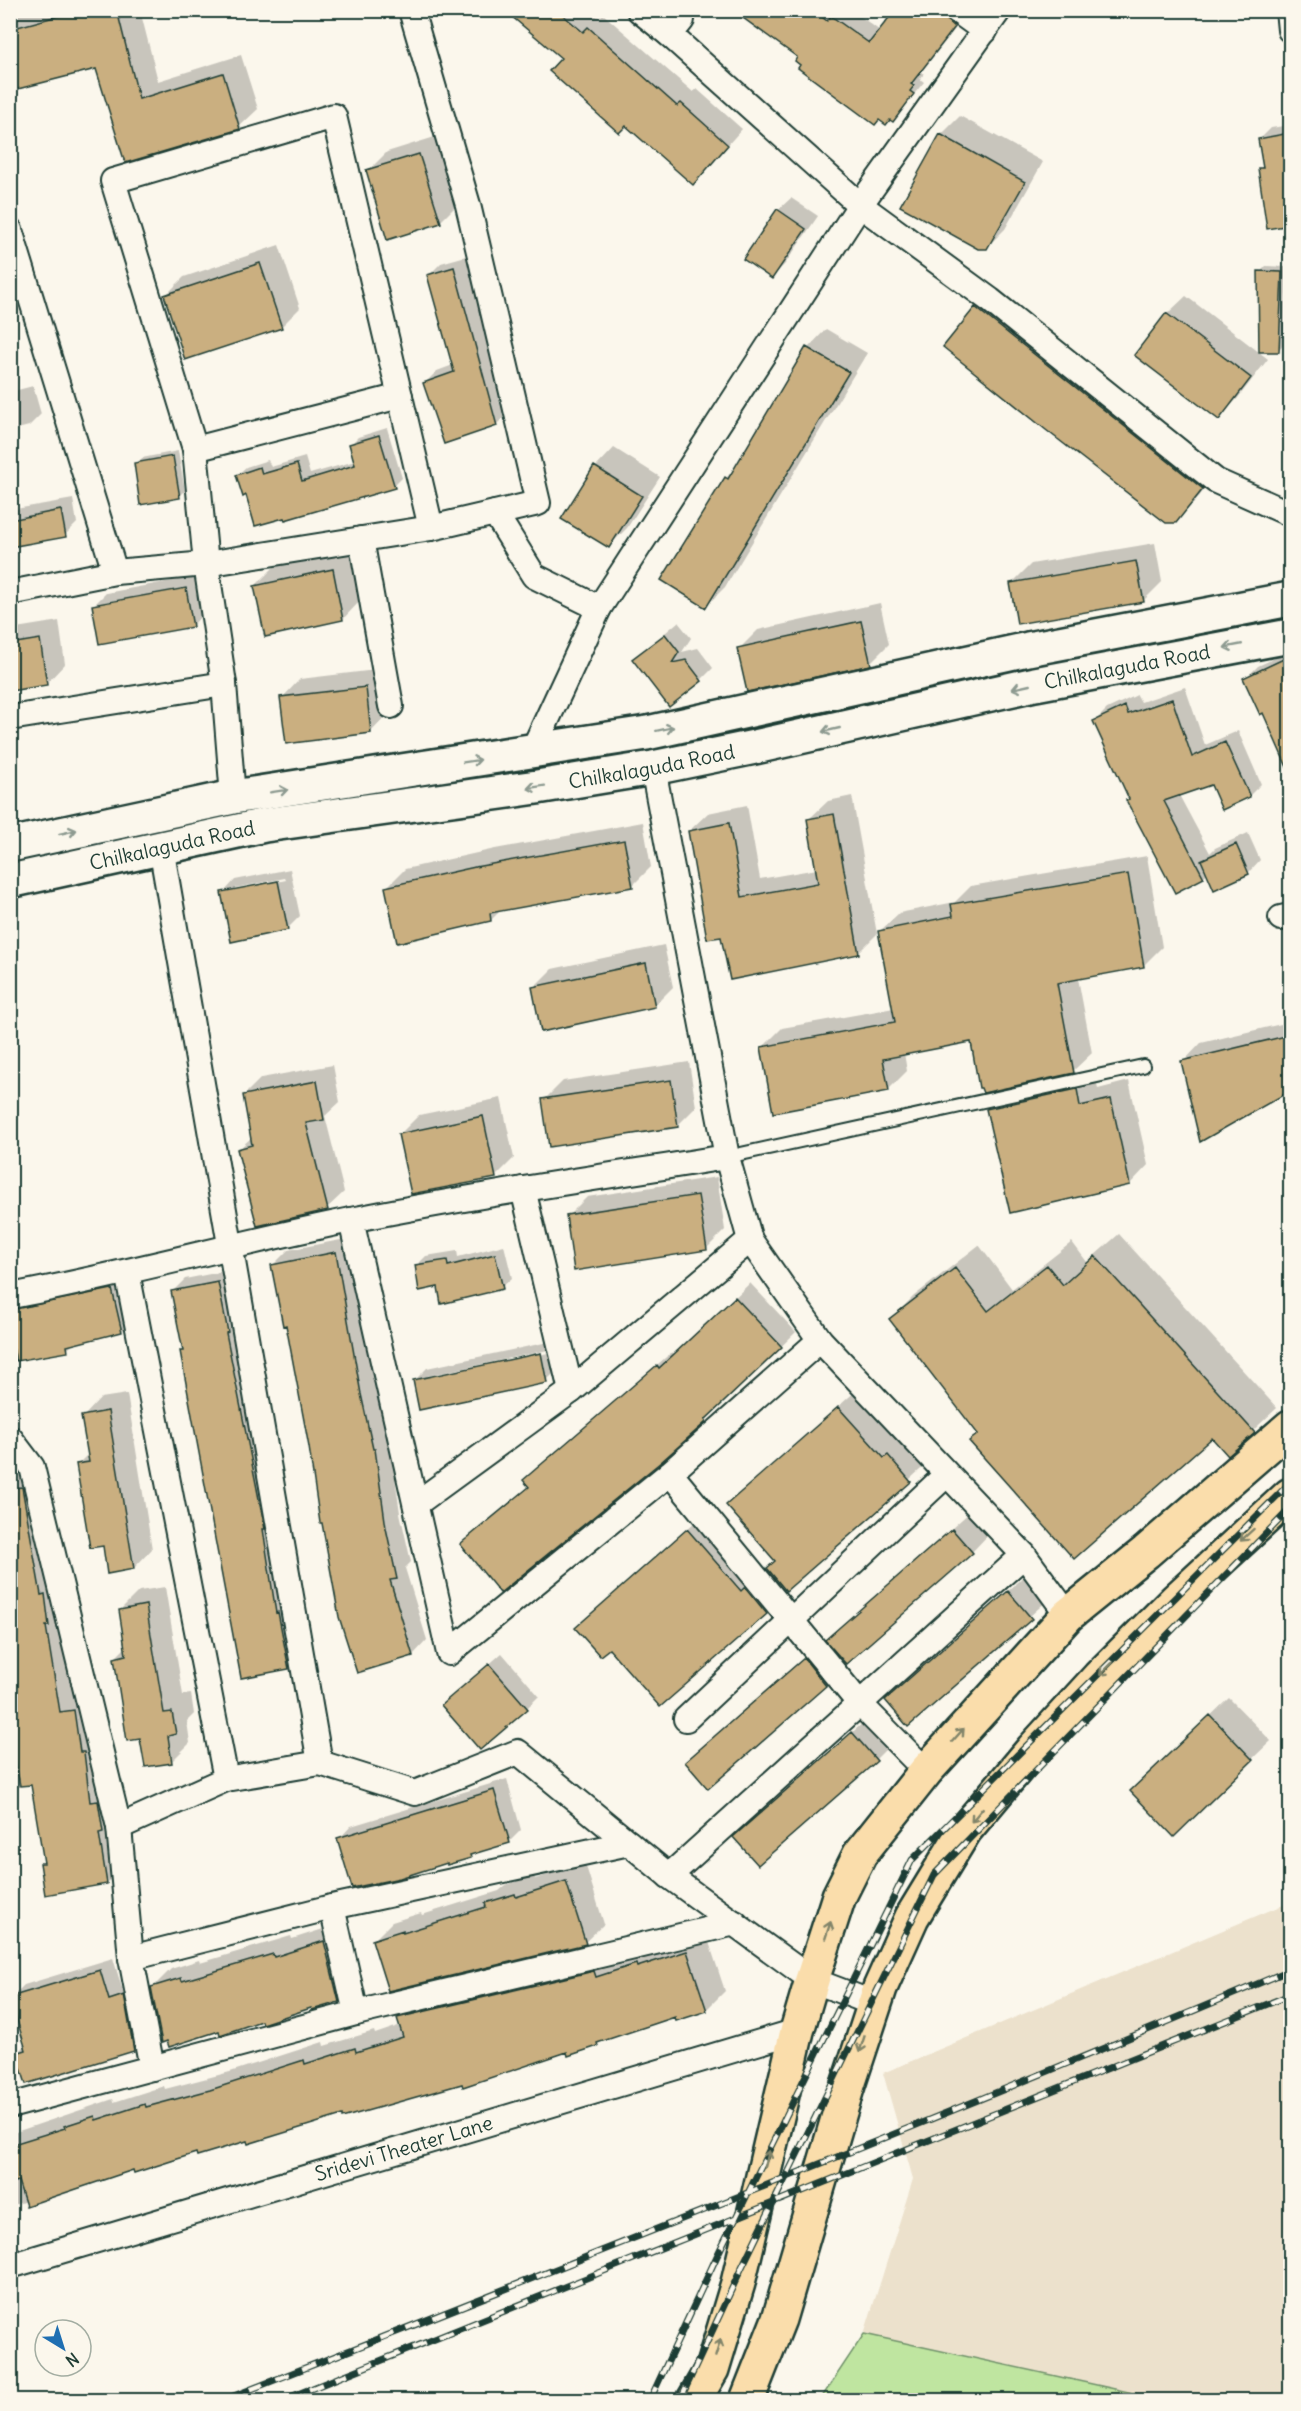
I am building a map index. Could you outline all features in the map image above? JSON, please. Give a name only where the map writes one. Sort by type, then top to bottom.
[{"type":"main road","name":"Chilkalaguda Road","points":[[10,845],[233,797],[532,752],[658,730],[1028,649],[1290,599]]},
{"type":"main road","name":"Chilkalaguda Road","points":[[10,881],[265,825],[653,768],[1035,684],[1290,636]]},
{"type":"main road","points":[[694,2400],[712,2369],[738,2283],[797,2031],[812,1980],[839,1896],[860,1854],[926,1771],[1068,1615],[1146,1552],[1290,1427]]},
{"type":"main road","points":[[747,2400],[779,2319],[847,2088],[875,2004],[912,1917],[965,1830],[1033,1749],[1099,1677],[1176,1600],[1290,1495]]},
{"type":"street","points":[[10,593],[115,572],[206,564],[431,528],[538,503],[468,205],[411,10]]},
{"type":"street","points":[[639,10],[860,204],[990,300],[1216,481],[1290,514]]},
{"type":"street","points":[[670,35],[682,20],[682,10]]},
{"type":"street","points":[[956,10],[985,31]]},
{"type":"street","points":[[532,752],[599,608],[860,204],[999,10]]},
{"type":"street","points":[[1288,10],[1290,30]]},
{"type":"street","points":[[233,797],[224,684],[206,564],[195,449],[113,181],[334,116],[431,528]]},
{"type":"street","points":[[11,231],[115,572]]},
{"type":"street","points":[[195,449],[400,396]]},
{"type":"street","points":[[495,513],[534,576],[599,608]]},
{"type":"street","points":[[361,539],[391,706]]},
{"type":"street","points":[[10,718],[224,684]]},
{"type":"street","points":[[653,768],[727,1156],[750,1240],[820,1340],[1024,1555],[1068,1615]]},
{"type":"street","points":[[160,847],[320,1763]]},
{"type":"street","points":[[10,1296],[127,1272],[351,1220],[727,1156]]},
{"type":"street","points":[[523,1189],[571,1391]]},
{"type":"street","points":[[351,1220],[449,1653],[670,1473],[820,1340]]},
{"type":"street","points":[[416,1504],[571,1391],[750,1240]]},
{"type":"street","points":[[127,1272],[226,1779]]},
{"type":"street","points":[[10,1438],[32,1467],[119,1827],[131,1958],[152,2068]]},
{"type":"street","points":[[670,1473],[861,1704],[926,1771]]},
{"type":"street","points":[[686,1719],[946,1475]]},
{"type":"street","points":[[669,1876],[1024,1555]]},
{"type":"street","points":[[119,1827],[226,1779],[320,1763],[415,1793],[518,1752],[669,1876],[812,1980],[875,2004]]},
{"type":"street","points":[[131,1958],[332,1907],[629,1843]]},
{"type":"street","points":[[332,1907],[356,2013]]},
{"type":"street","points":[[10,2106],[356,2013],[735,1923]]},
{"type":"street","name":"Sridevi Theater Lane","points":[[10,2266],[797,2031]]},
{"type":"lane","points":[[727,1156],[1143,1066]]},
{"type":"shaded area","points":[[1290,1902],[1290,2400],[1165,2400],[864,2334],[913,2179],[883,2073]]},
{"type":"green space","points":[[864,2334],[1165,2400],[820,2400]]},
{"type":"building","points":[[80,10],[117,10],[139,99],[223,73],[240,129],[125,163],[96,69],[10,91],[10,29]]},
{"type":"building","points":[[504,10],[557,10],[583,32],[588,27],[677,106],[681,103],[728,145],[693,185],[626,126],[619,133],[549,71],[561,58]]},
{"type":"building","points":[[732,10],[813,10],[827,21],[831,16],[869,43],[895,10],[942,10],[943,16],[955,27],[911,84],[914,86],[910,91],[914,94],[893,122],[890,120],[886,125],[879,120],[875,125],[798,68],[800,65],[795,61],[797,57]]},
{"type":"building","points":[[1290,133],[1290,225],[1267,229],[1258,168],[1263,168],[1258,139]]},
{"type":"building","points":[[940,134],[1025,182],[987,249],[978,249],[900,206]]},
{"type":"building","points":[[419,154],[441,223],[387,240],[366,170]]},
{"type":"building","points":[[777,209],[806,229],[772,279],[743,259]]},
{"type":"building","points":[[260,263],[282,328],[185,360],[164,295]]},
{"type":"building","points":[[454,267],[497,426],[444,444],[423,383],[454,372],[427,275]]},
{"type":"building","points":[[1258,271],[1282,272],[1279,352],[1259,352]]},
{"type":"building","points":[[975,307],[1203,489],[1176,523],[1166,523],[943,347]]},
{"type":"building","points":[[1166,313],[1251,378],[1219,420],[1134,355]]},
{"type":"building","points":[[806,347],[849,372],[706,608],[661,580],[725,477],[728,479]]},
{"type":"building","points":[[379,435],[395,488],[285,520],[284,518],[255,526],[246,495],[243,497],[236,475],[260,467],[262,474],[297,464],[302,481],[355,465],[349,444]]},
{"type":"building","points":[[173,456],[180,498],[140,505],[134,463]]},
{"type":"building","points":[[594,466],[642,496],[609,548],[561,519]]},
{"type":"building","points":[[61,510],[66,537],[10,547],[10,520]]},
{"type":"building","points":[[1136,561],[1144,602],[1017,624],[1010,583]]},
{"type":"building","points":[[333,569],[343,620],[265,637],[254,586]]},
{"type":"building","points":[[186,588],[193,627],[99,644],[92,605]]},
{"type":"building","points":[[861,621],[871,665],[747,692],[737,648]]},
{"type":"building","points":[[665,634],[679,652],[672,663],[686,660],[702,681],[669,707],[632,659]]},
{"type":"building","points":[[40,639],[47,685],[10,691],[10,644]]},
{"type":"building","points":[[1290,656],[1290,774],[1263,713],[1260,715],[1243,678]]},
{"type":"building","points":[[366,687],[371,733],[286,744],[280,697]]},
{"type":"building","points":[[1172,699],[1192,757],[1225,742],[1250,797],[1222,810],[1211,785],[1164,801],[1204,878],[1175,893],[1126,800],[1129,799],[1093,721],[1125,706],[1128,714]]},
{"type":"building","points":[[834,814],[859,954],[730,980],[721,937],[707,939],[688,831],[729,823],[742,897],[818,883],[807,819]]},
{"type":"building","points":[[624,840],[633,887],[490,913],[491,921],[397,943],[385,887],[475,867]]},
{"type":"building","points":[[1236,844],[1249,874],[1214,890],[1201,860]]},
{"type":"building","points":[[1128,874],[1144,967],[1057,983],[1074,1073],[983,1093],[979,1088],[971,1042],[883,1059],[889,1091],[773,1113],[761,1047],[895,1022],[878,931],[953,916],[951,904]]},
{"type":"building","points":[[278,881],[288,930],[231,942],[221,892]]},
{"type":"building","points":[[646,963],[655,1007],[541,1032],[532,987]]},
{"type":"building","points":[[1290,1035],[1290,1091],[1200,1142],[1181,1061]]},
{"type":"building","points":[[671,1080],[678,1127],[549,1147],[542,1099]]},
{"type":"building","points":[[317,1081],[324,1120],[306,1123],[328,1210],[257,1226],[237,1149],[252,1145],[243,1095]]},
{"type":"building","points":[[1077,1089],[1080,1106],[1111,1099],[1130,1185],[1010,1213],[986,1109]]},
{"type":"building","points":[[483,1116],[496,1178],[411,1194],[398,1134]]},
{"type":"building","points":[[698,1195],[707,1250],[574,1271],[566,1215]]},
{"type":"building","points":[[336,1252],[361,1394],[373,1449],[375,1449],[386,1528],[397,1579],[390,1580],[413,1656],[357,1673],[339,1617],[322,1523],[320,1523],[309,1447],[286,1325],[283,1326],[271,1265]]},
{"type":"building","points":[[495,1254],[503,1289],[441,1304],[438,1287],[419,1291],[415,1265],[447,1260],[448,1266]]},
{"type":"building","points":[[1095,1256],[1255,1433],[1228,1456],[1212,1438],[1074,1559],[969,1441],[978,1434],[889,1319],[955,1268],[988,1311],[1047,1265],[1063,1285]]},
{"type":"building","points":[[218,1282],[265,1529],[263,1529],[276,1613],[278,1612],[289,1669],[241,1678],[180,1351],[183,1351],[171,1291]]},
{"type":"building","points":[[112,1289],[122,1332],[67,1346],[68,1352],[16,1361],[10,1333],[10,1310]]},
{"type":"building","points":[[735,1297],[782,1347],[705,1420],[706,1422],[661,1462],[500,1593],[460,1544],[529,1487],[523,1480],[657,1365],[659,1368]]},
{"type":"building","points":[[541,1353],[547,1383],[419,1410],[413,1380]]},
{"type":"building","points":[[838,1407],[884,1458],[888,1455],[911,1482],[786,1591],[767,1568],[775,1561],[726,1505]]},
{"type":"building","points":[[108,1411],[134,1569],[107,1574],[103,1546],[90,1548],[76,1464],[89,1462],[81,1416]]},
{"type":"building","points":[[22,1487],[41,1595],[45,1594],[49,1626],[46,1626],[60,1712],[74,1710],[80,1752],[84,1752],[90,1802],[98,1801],[103,1832],[99,1833],[107,1884],[45,1895],[40,1863],[44,1863],[31,1785],[20,1786],[10,1731],[10,1488]]},
{"type":"building","points":[[687,1529],[741,1591],[745,1587],[767,1614],[660,1707],[609,1649],[600,1656],[575,1628]]},
{"type":"building","points":[[952,1529],[973,1553],[846,1664],[825,1640]]},
{"type":"building","points":[[1008,1591],[1032,1619],[908,1727],[885,1700]]},
{"type":"building","points":[[146,1605],[164,1713],[172,1712],[176,1734],[168,1736],[172,1763],[145,1767],[140,1739],[127,1741],[114,1658],[126,1655],[119,1610]]},
{"type":"building","points":[[804,1658],[826,1686],[708,1789],[685,1762]]},
{"type":"building","points":[[489,1664],[528,1709],[480,1750],[441,1705]]},
{"type":"building","points":[[1210,1715],[1253,1760],[1174,1837],[1130,1791]]},
{"type":"building","points":[[852,1732],[877,1761],[758,1865],[733,1837]]},
{"type":"building","points":[[494,1790],[510,1843],[470,1855],[471,1858],[447,1865],[447,1863],[400,1878],[352,1888],[337,1838]]},
{"type":"building","points":[[566,1881],[586,1944],[388,1991],[372,1940],[403,1930],[403,1933],[486,1907],[485,1903],[515,1894],[516,1897]]},
{"type":"building","points":[[324,1941],[339,2002],[312,2010],[311,2008],[262,2024],[261,2021],[220,2035],[219,2031],[169,2047],[167,2041],[162,2043],[151,1987],[181,1978],[182,1981],[273,1954],[274,1957]]},
{"type":"building","points":[[687,1951],[707,2011],[676,2021],[675,2017],[597,2043],[598,2046],[568,2056],[567,2052],[463,2087],[462,2084],[342,2118],[342,2115],[248,2144],[247,2141],[197,2156],[196,2153],[134,2173],[133,2170],[26,2206],[18,2181],[10,2183],[10,2145],[65,2128],[64,2126],[95,2116],[96,2120],[145,2104],[146,2107],[210,2090],[304,2060],[305,2064],[355,2048],[356,2052],[403,2037],[397,2018],[594,1971],[596,1977]]},
{"type":"building","points":[[100,1970],[109,2000],[124,1995],[134,2051],[26,2084],[16,2053],[26,2050],[10,1997]]},
{"type":"railway","points":[[650,2400],[717,2256],[912,1860],[1290,1483]]},
{"type":"railway","points":[[680,2400],[742,2267],[934,1875],[1290,1509]]},
{"type":"railway","points":[[224,2400],[892,2135],[1290,1970]]},
{"type":"railway","points":[[283,2400],[1290,1995]]}]
